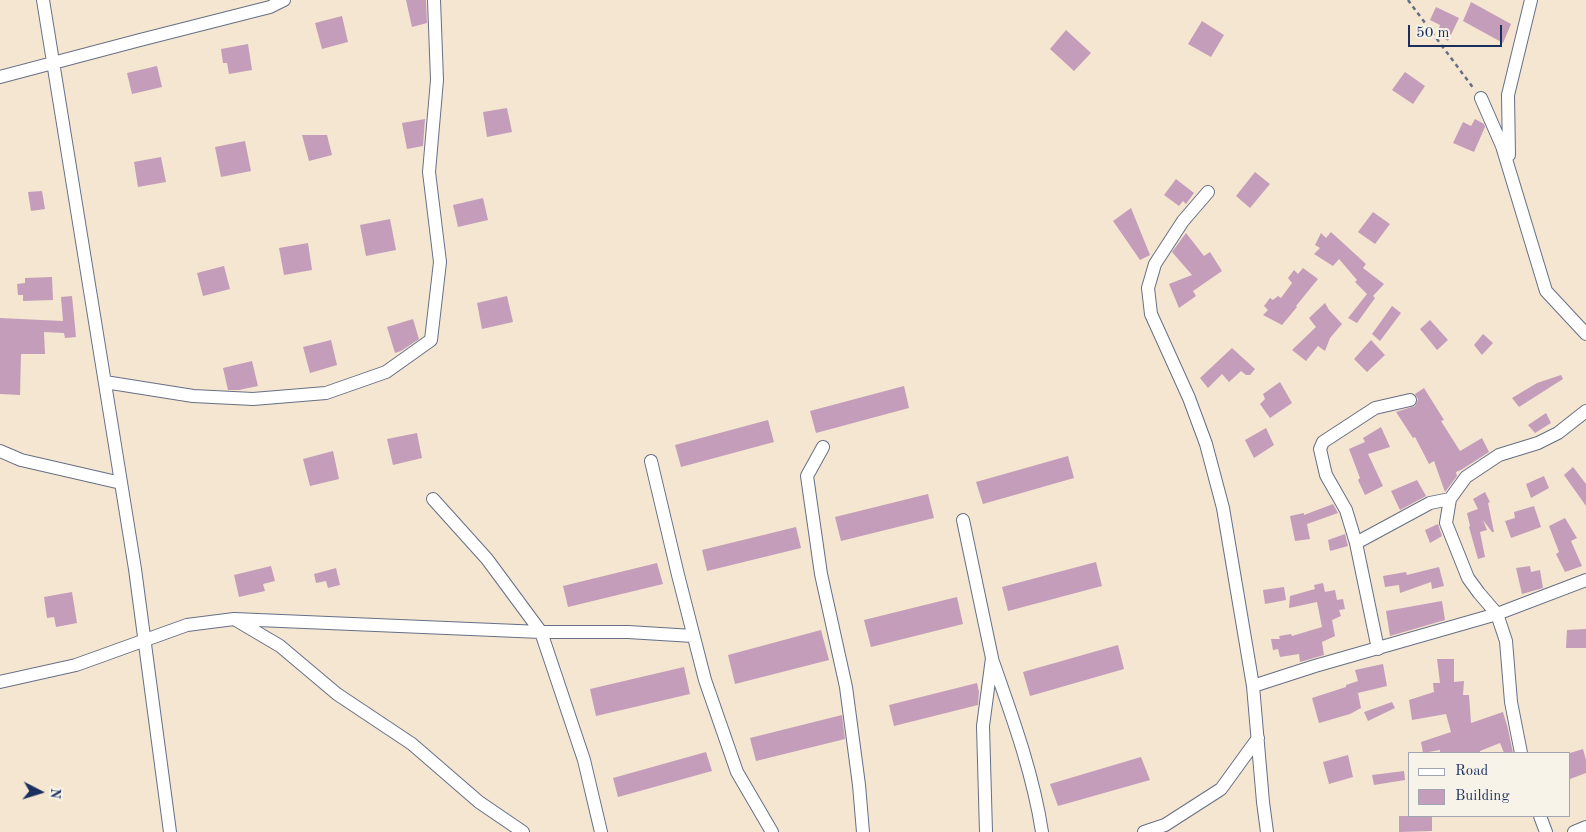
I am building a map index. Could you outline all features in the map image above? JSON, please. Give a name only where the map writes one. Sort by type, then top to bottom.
[{"type":"street","points":[[43,0],[135,569],[170,832]]},
{"type":"street","points":[[0,78],[140,40],[270,8],[284,0]]},
{"type":"street","points":[[105,382],[193,396],[253,399],[326,393],[386,372],[431,340],[440,262],[430,172],[436,80],[434,0]]},
{"type":"street","points":[[1509,169],[1508,96],[1531,0]]},
{"type":"street","points":[[1481,98],[1502,146],[1546,291],[1586,334]]},
{"type":"street","points":[[1208,192],[1183,221],[1155,264],[1148,288],[1150,314],[1189,398],[1209,453],[1223,508],[1254,686],[1263,802],[1268,832]]},
{"type":"street","points":[[1378,649],[1356,543],[1346,510],[1326,475],[1320,449],[1323,442],[1375,408],[1410,400]]},
{"type":"street","points":[[1521,752],[1511,702],[1506,641],[1497,614],[1478,593],[1468,578],[1459,558],[1446,523],[1450,499],[1466,477],[1499,455],[1538,443],[1558,433],[1586,410]]},
{"type":"street","points":[[822,447],[807,476],[821,574],[846,687],[859,785],[863,832]]},
{"type":"street","points":[[0,450],[21,460],[121,484]]},
{"type":"street","points":[[0,460],[21,460]]},
{"type":"street","points":[[651,461],[704,680],[737,772],[772,832]]},
{"type":"street","points":[[433,499],[487,559],[541,632],[584,760],[601,832]]},
{"type":"street","points":[[1356,543],[1430,503],[1450,499]]},
{"type":"street","points":[[963,520],[992,658],[1018,732],[1040,814],[1042,832]]},
{"type":"street","points":[[1254,686],[1315,666],[1497,614],[1586,580]]},
{"type":"street","points":[[0,682],[76,665],[187,625],[234,619],[541,632],[628,632],[693,636]]},
{"type":"street","points":[[234,619],[280,646],[337,694],[412,744],[479,802],[523,832]]},
{"type":"street","points":[[986,832],[983,726],[992,658]]},
{"type":"street","points":[[1144,832],[1164,825],[1221,789],[1258,738]]},
{"type":"street","points":[[1540,817],[1546,832]]},
{"type":"street","points":[[1574,832],[1586,827]]},
{"type":"path","points":[[1408,0],[1481,98]]},
{"type":"building","points":[[406,0],[426,0],[427,23],[412,27]]},
{"type":"building","points":[[1471,2],[1511,24],[1503,43],[1463,21]]},
{"type":"building","points":[[1436,7],[1459,18],[1448,41],[1437,34],[1440,25],[1430,20]]},
{"type":"building","points":[[342,16],[348,42],[322,49],[315,23]]},
{"type":"building","points":[[1202,21],[1224,35],[1211,57],[1188,44]]},
{"type":"building","points":[[1066,30],[1091,53],[1074,71],[1050,49]]},
{"type":"building","points":[[248,44],[252,70],[229,74],[227,63],[223,63],[221,49]]},
{"type":"building","points":[[157,66],[162,87],[132,94],[127,73]]},
{"type":"building","points":[[1405,72],[1425,86],[1413,104],[1392,90]]},
{"type":"building","points":[[507,108],[512,132],[487,137],[483,112]]},
{"type":"building","points":[[425,119],[423,146],[407,149],[402,123]]},
{"type":"building","points":[[1475,119],[1484,124],[1485,127],[1474,152],[1453,143],[1463,122],[1471,126]]},
{"type":"building","points":[[302,135],[327,135],[332,155],[309,161]]},
{"type":"building","points":[[245,141],[251,171],[221,177],[215,147]]},
{"type":"building","points":[[161,157],[166,182],[138,187],[134,162]]},
{"type":"building","points":[[1255,172],[1270,184],[1250,208],[1236,196]]},
{"type":"building","points":[[1176,179],[1194,193],[1186,204],[1183,201],[1179,206],[1164,195]]},
{"type":"building","points":[[42,191],[45,209],[31,211],[28,192]]},
{"type":"building","points":[[483,198],[488,220],[458,227],[453,205]]},
{"type":"building","points":[[1131,208],[1150,255],[1140,260],[1113,221]]},
{"type":"building","points":[[1373,212],[1390,224],[1375,244],[1358,232]]},
{"type":"building","points":[[390,219],[396,250],[366,256],[360,225]]},
{"type":"building","points":[[1331,232],[1366,264],[1363,268],[1384,284],[1373,296],[1375,298],[1357,323],[1348,318],[1367,294],[1355,282],[1357,280],[1339,259],[1333,266],[1314,254],[1320,248],[1315,245],[1321,233],[1326,238]]},
{"type":"building","points":[[1186,233],[1204,256],[1210,252],[1222,271],[1193,291],[1196,296],[1179,308],[1169,284],[1192,275],[1172,252]]},
{"type":"building","points":[[308,243],[312,270],[284,275],[279,248]]},
{"type":"building","points":[[224,266],[230,289],[203,296],[197,273]]},
{"type":"building","points":[[1303,268],[1318,279],[1282,325],[1263,315],[1268,310],[1264,306],[1270,298],[1273,300],[1278,296],[1281,298],[1292,283],[1288,278],[1294,270],[1298,274]]},
{"type":"building","points":[[52,277],[53,300],[23,301],[23,295],[18,295],[17,284],[25,283],[25,278]]},
{"type":"building","points":[[72,296],[76,337],[65,338],[64,333],[44,332],[45,354],[21,354],[20,395],[0,394],[0,318],[63,321],[61,297]]},
{"type":"building","points":[[507,296],[513,322],[482,329],[477,303]]},
{"type":"building","points":[[1325,303],[1342,324],[1330,338],[1325,351],[1318,346],[1306,361],[1292,350],[1316,327],[1309,318]]},
{"type":"building","points":[[1392,306],[1401,313],[1380,341],[1372,334]]},
{"type":"building","points":[[413,319],[419,339],[395,353],[387,327]]},
{"type":"building","points":[[1430,320],[1448,340],[1437,350],[1420,329]]},
{"type":"building","points":[[1483,334],[1493,343],[1482,355],[1474,345]]},
{"type":"building","points":[[331,340],[337,365],[310,373],[303,347]]},
{"type":"building","points":[[1371,340],[1385,355],[1367,372],[1354,359]]},
{"type":"building","points":[[1232,348],[1255,369],[1250,375],[1246,375],[1241,371],[1229,382],[1222,374],[1208,388],[1200,378]]},
{"type":"building","points":[[252,361],[258,386],[228,390],[223,368]]},
{"type":"building","points":[[1561,375],[1563,379],[1519,407],[1512,398],[1537,383]]},
{"type":"building","points":[[1280,382],[1292,403],[1270,418],[1260,404],[1265,399],[1263,394]]},
{"type":"building","points":[[904,386],[909,408],[816,433],[810,411]]},
{"type":"building","points":[[1424,388],[1444,420],[1441,421],[1460,451],[1482,438],[1489,452],[1456,472],[1457,476],[1445,492],[1434,461],[1429,464],[1415,437],[1413,438],[1396,412],[1415,406],[1418,399],[1415,394]]},
{"type":"building","points":[[1546,413],[1551,423],[1535,433],[1528,425]]},
{"type":"building","points":[[768,420],[774,442],[681,467],[675,445]]},
{"type":"building","points":[[1381,427],[1390,447],[1368,454],[1383,486],[1365,495],[1358,480],[1360,478],[1349,449],[1365,442],[1363,438]]},
{"type":"building","points":[[1266,428],[1274,445],[1254,458],[1245,440]]},
{"type":"building","points":[[417,433],[422,458],[393,465],[387,439]]},
{"type":"building","points":[[333,451],[339,479],[310,486],[303,459]]},
{"type":"building","points":[[1068,456],[1074,478],[983,504],[976,482]]},
{"type":"building","points":[[1573,467],[1586,484],[1586,506],[1564,475]]},
{"type":"building","points":[[1544,476],[1549,488],[1531,498],[1526,484]]},
{"type":"building","points":[[1417,480],[1426,496],[1400,510],[1391,491]]},
{"type":"building","points":[[1485,492],[1490,502],[1488,503],[1494,532],[1483,520],[1487,530],[1480,532],[1485,557],[1478,559],[1467,513],[1478,509],[1473,499]]},
{"type":"building","points":[[928,494],[934,518],[841,541],[835,517]]},
{"type":"building","points":[[1333,504],[1338,513],[1307,524],[1310,539],[1295,541],[1290,516],[1304,513],[1304,515]]},
{"type":"building","points":[[1534,506],[1541,527],[1511,538],[1505,521],[1515,518],[1514,512]]},
{"type":"building","points":[[1565,518],[1577,538],[1571,541],[1582,566],[1565,572],[1556,554],[1559,552],[1549,526]]},
{"type":"building","points":[[1438,524],[1442,536],[1430,543],[1425,530]]},
{"type":"building","points":[[796,527],[801,548],[707,571],[702,550]]},
{"type":"building","points":[[1345,534],[1348,546],[1330,551],[1328,540]]},
{"type":"building","points":[[1096,562],[1102,586],[1008,611],[1002,587]]},
{"type":"building","points":[[657,563],[663,584],[568,607],[563,586]]},
{"type":"building","points":[[271,566],[275,581],[263,584],[265,591],[239,597],[234,575]]},
{"type":"building","points":[[1530,566],[1531,572],[1540,570],[1543,588],[1522,594],[1516,568]]},
{"type":"building","points":[[1439,567],[1444,586],[1432,589],[1431,582],[1400,593],[1399,585],[1385,587],[1383,576],[1406,572],[1407,575]]},
{"type":"building","points":[[336,568],[340,585],[328,588],[326,581],[316,583],[314,574]]},
{"type":"building","points":[[1323,583],[1325,592],[1335,590],[1337,600],[1343,599],[1345,609],[1339,610],[1341,616],[1332,620],[1335,636],[1322,642],[1324,655],[1300,662],[1299,654],[1280,657],[1278,649],[1273,650],[1271,639],[1280,639],[1279,636],[1291,634],[1292,636],[1322,627],[1317,602],[1289,608],[1290,596],[1315,589],[1314,585]]},
{"type":"building","points":[[1284,587],[1286,600],[1265,604],[1263,590]]},
{"type":"building","points":[[72,592],[77,623],[56,627],[54,617],[47,618],[44,597]]},
{"type":"building","points":[[957,597],[963,624],[871,647],[864,620]]},
{"type":"building","points":[[1442,601],[1445,620],[1390,636],[1386,611]]},
{"type":"building","points":[[1586,629],[1586,648],[1566,648],[1567,630]]},
{"type":"building","points":[[821,630],[829,660],[735,684],[728,655]]},
{"type":"building","points":[[1118,645],[1124,669],[1030,696],[1023,672]]},
{"type":"building","points":[[1437,659],[1454,659],[1454,682],[1464,681],[1463,695],[1469,695],[1471,723],[1503,712],[1513,752],[1504,752],[1500,743],[1480,752],[1440,752],[1440,750],[1423,752],[1421,742],[1451,732],[1446,714],[1412,720],[1409,700],[1434,692],[1433,683],[1440,683]]},
{"type":"building","points":[[1383,664],[1387,686],[1358,693],[1361,708],[1350,714],[1319,723],[1312,698],[1358,681],[1355,670]]},
{"type":"building","points":[[684,667],[690,694],[596,716],[590,689]]},
{"type":"building","points":[[977,683],[979,692],[978,705],[894,726],[889,705]]},
{"type":"building","points":[[1392,702],[1395,708],[1368,721],[1364,712]]},
{"type":"building","points":[[842,715],[845,739],[756,761],[750,738]]},
{"type":"building","points":[[1583,749],[1586,760],[1586,773],[1571,779],[1571,753]]},
{"type":"building","points":[[706,752],[712,771],[618,797],[613,778]]},
{"type":"building","points":[[1348,755],[1353,777],[1329,784],[1323,762]]},
{"type":"building","points":[[1141,757],[1150,780],[1058,806],[1050,784]]},
{"type":"building","points":[[1404,771],[1405,780],[1374,785],[1372,775]]},
{"type":"building","points":[[1399,816],[1432,817],[1432,831],[1399,832]]}]
